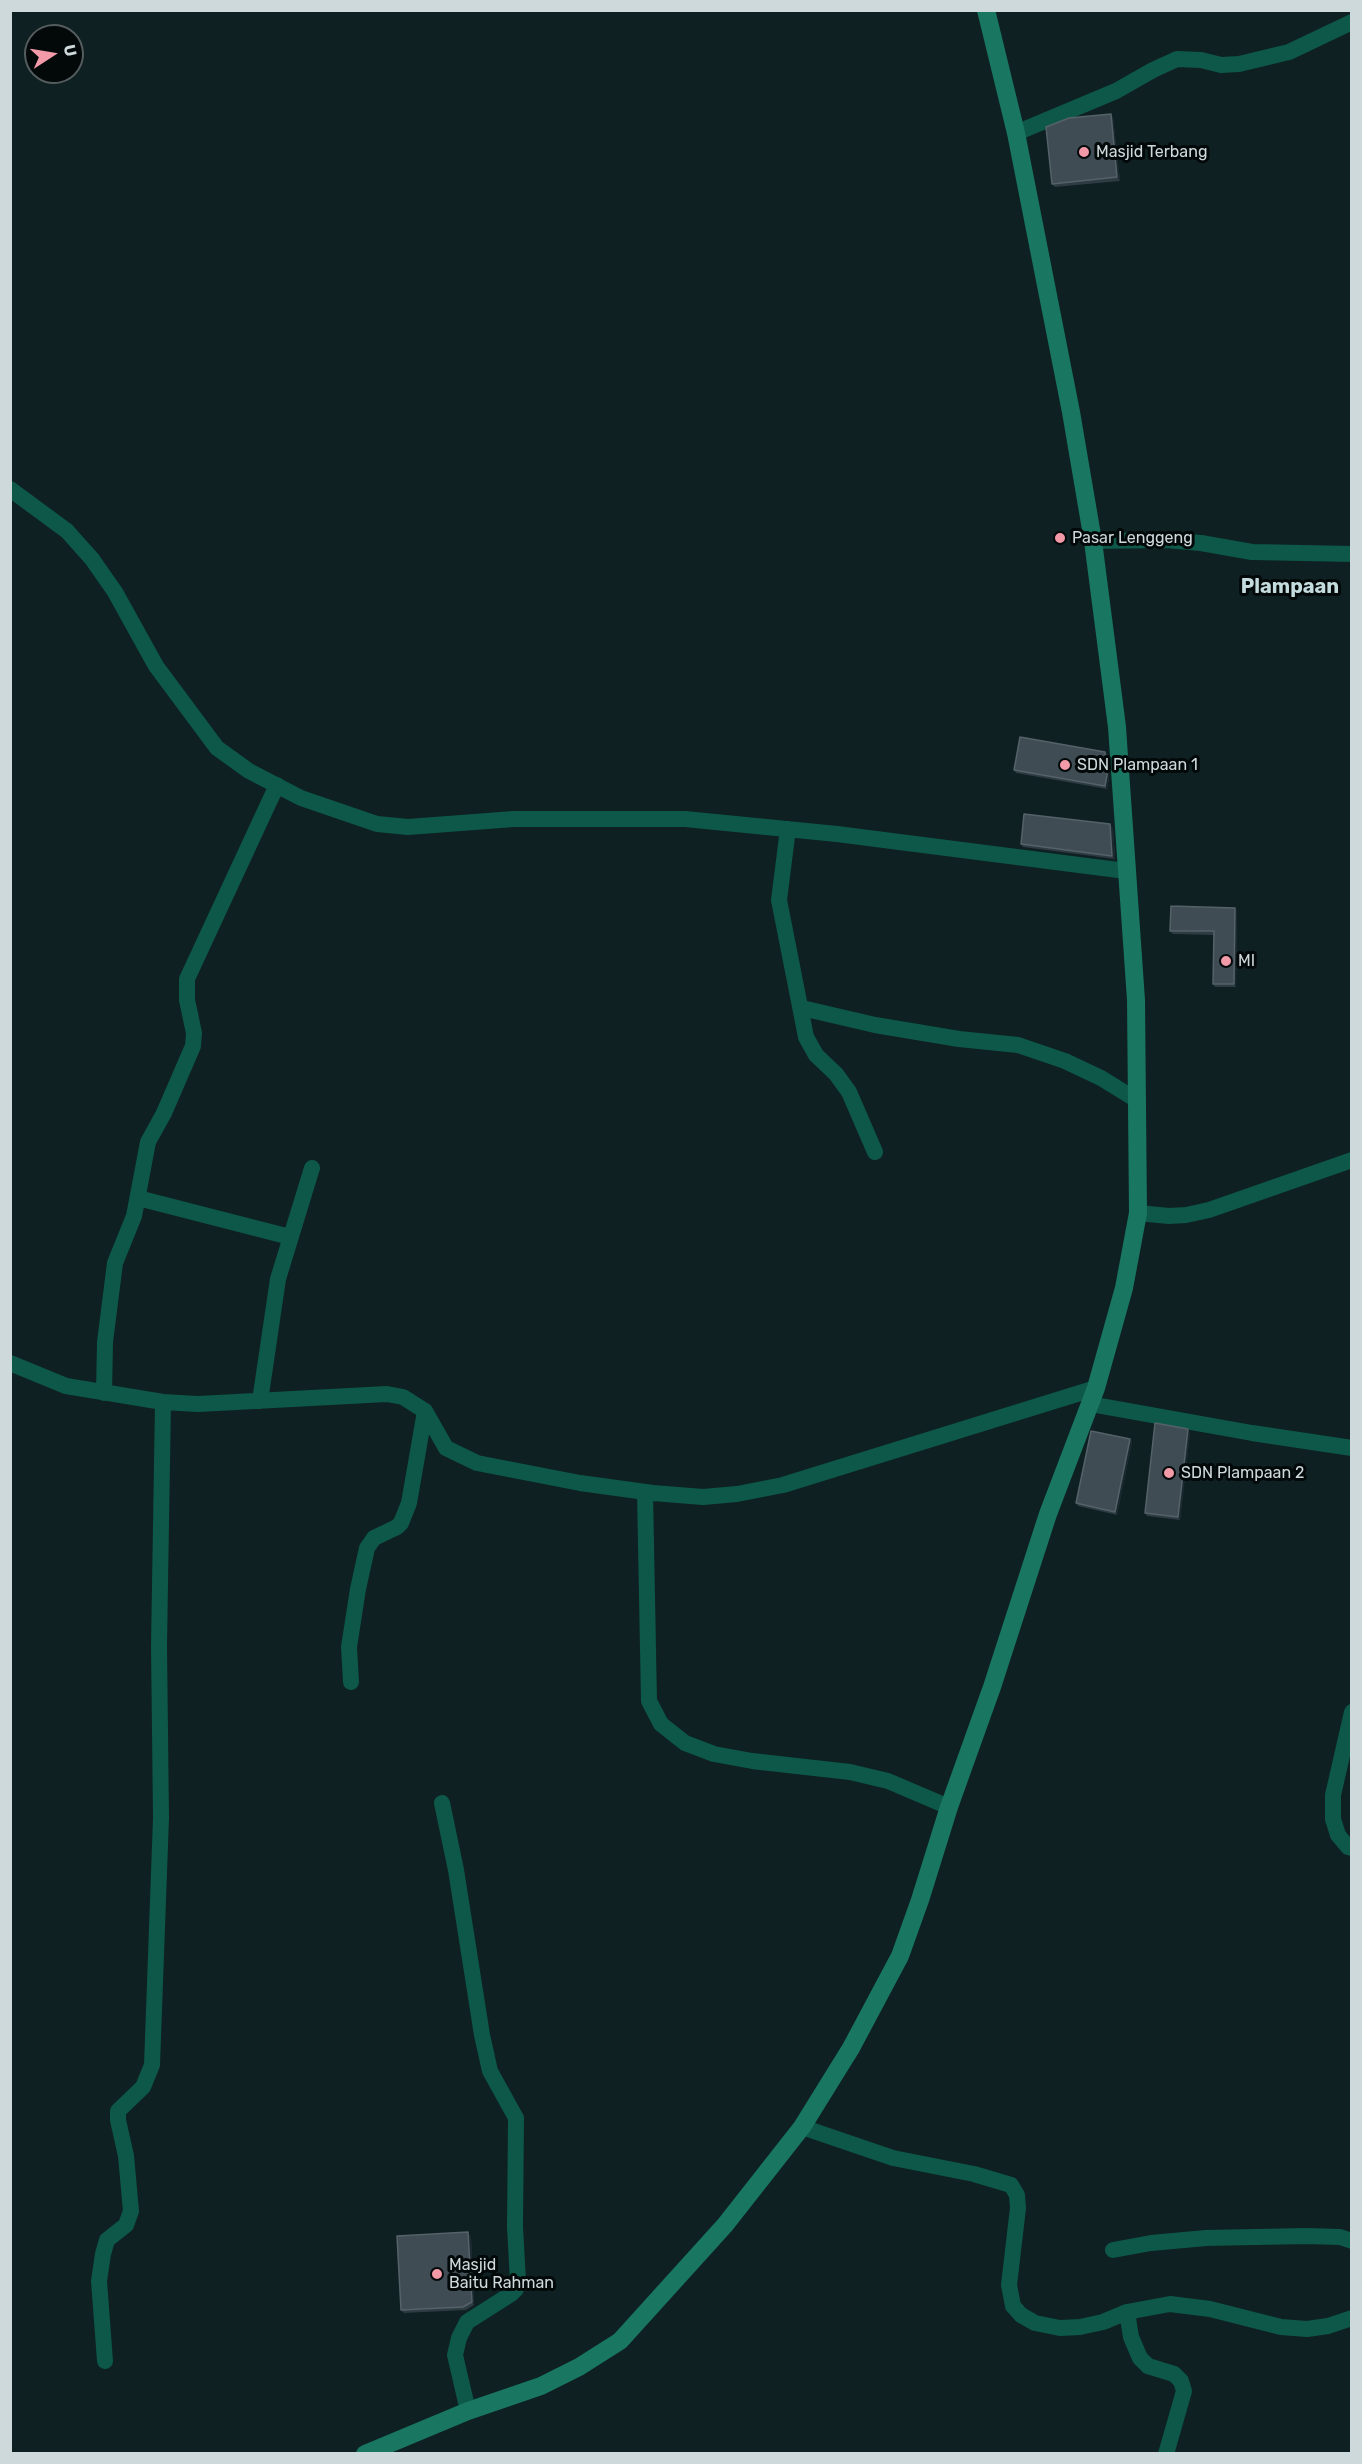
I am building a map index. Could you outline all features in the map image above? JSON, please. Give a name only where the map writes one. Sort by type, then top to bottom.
[{"type":"street","points":[[366,2454],[468,2411],[541,2386],[579,2367],[620,2341],[725,2225],[802,2127],[851,2048],[900,1956],[992,1687],[1048,1514],[1093,1396],[1124,1288],[1138,1213],[1135,1099],[1136,1000],[1117,727],[1093,541],[1071,412],[1016,133],[986,10]]},
{"type":"street","points":[[1016,133],[1116,91],[1177,59],[1202,60],[1221,65],[1239,64],[1289,52],[1352,21]]},
{"type":"street","points":[[10,489],[67,531],[92,560],[115,592],[156,666],[217,748],[249,771],[301,798],[377,824],[408,827],[514,819],[662,819],[788,829],[969,849],[1126,871]]},
{"type":"street","points":[[1093,541],[1166,540],[1201,543],[1252,552],[1352,554]]},
{"type":"street","points":[[104,1393],[105,1342],[115,1263],[134,1216],[148,1142],[164,1113],[193,1046],[194,1033],[187,1000],[187,979],[277,785]]},
{"type":"street","points":[[788,829],[779,900],[806,1037],[816,1055],[836,1074],[849,1092],[875,1152]]},
{"type":"street","points":[[802,1008],[875,1025],[959,1039],[1018,1045],[1074,1065],[1135,1099]]},
{"type":"street","points":[[1138,1213],[1169,1216],[1209,1210],[1352,1160]]},
{"type":"street","points":[[260,1401],[278,1279],[312,1168]]},
{"type":"street","points":[[138,1198],[290,1237]]},
{"type":"street","points":[[10,1364],[66,1386],[104,1393],[198,1404],[387,1394],[403,1397],[425,1411],[446,1448],[477,1462],[580,1483],[703,1497],[737,1494],[783,1485],[1093,1396],[1252,1433],[1352,1448]]},
{"type":"street","points":[[105,2361],[99,2282],[103,2254],[107,2240],[126,2225],[131,2211],[126,2156],[118,2111],[143,2087],[153,2065],[161,1818],[159,1646],[163,1401]]},
{"type":"street","points":[[351,1682],[349,1647],[367,1548],[374,1538],[397,1527],[409,1503],[425,1411]]},
{"type":"street","points":[[645,1492],[649,1701],[661,1724],[685,1743],[714,1754],[752,1761],[850,1772],[888,1781],[949,1808]]},
{"type":"street","points":[[1352,1712],[1333,1795],[1333,1819],[1338,1835],[1352,1848]]},
{"type":"street","points":[[442,1803],[456,1870],[482,2035],[490,2071],[516,2118],[515,2227],[518,2281],[516,2289],[511,2294],[467,2322],[459,2337],[455,2355],[468,2411]]},
{"type":"street","points":[[802,2127],[893,2158],[974,2174],[1011,2185],[1017,2195],[1018,2208],[1009,2285],[1013,2306],[1035,2323],[1060,2328],[1080,2327],[1103,2322],[1127,2312],[1170,2304],[1186,2305],[1271,2325],[1307,2329],[1328,2326],[1352,2318]]},
{"type":"street","points":[[1113,2250],[1151,2243],[1206,2238],[1306,2236],[1340,2237],[1352,2241]]},
{"type":"street","points":[[1127,2312],[1134,2348],[1140,2358],[1149,2366],[1174,2374],[1181,2381],[1184,2391],[1166,2454]]},
{"type":"building","name":"Masjid Terbang","points":[[1111,114],[1117,177],[1052,184],[1046,127],[1069,118]]},
{"type":"building","name":"SDN Plampaan 1","points":[[1020,737],[1105,752],[1107,775],[1105,786],[1014,770]]},
{"type":"building","name":"SDN Plampaan 1","points":[[1024,814],[1110,824],[1112,856],[1021,844]]},
{"type":"building","name":"MI","points":[[1171,906],[1235,908],[1234,984],[1213,984],[1214,931],[1170,931]]},
{"type":"building","name":"SDN Plampaan 2","points":[[1155,1423],[1188,1429],[1178,1517],[1145,1513]]},
{"type":"building","points":[[1091,1431],[1130,1439],[1115,1512],[1076,1503]]},
{"type":"building","name":"Masjid Baitu Rahman","points":[[468,2232],[472,2302],[463,2307],[401,2310],[397,2236]]},
{"type":"place","name":"Masjid Terbang","points":[[1084,152]]},
{"type":"place","name":"Pasar Lenggeng","points":[[1060,538]]},
{"type":"place","name":"SDN Plampaan 1","points":[[1065,765]]},
{"type":"place","name":"MI","points":[[1226,961]]},
{"type":"place","name":"SDN Plampaan 2","points":[[1169,1473]]},
{"type":"place","name":"Masjid Baitu Rahman","points":[[437,2274]]},
{"type":"district","name":"Plampaan","points":[[1290,587]]}]
